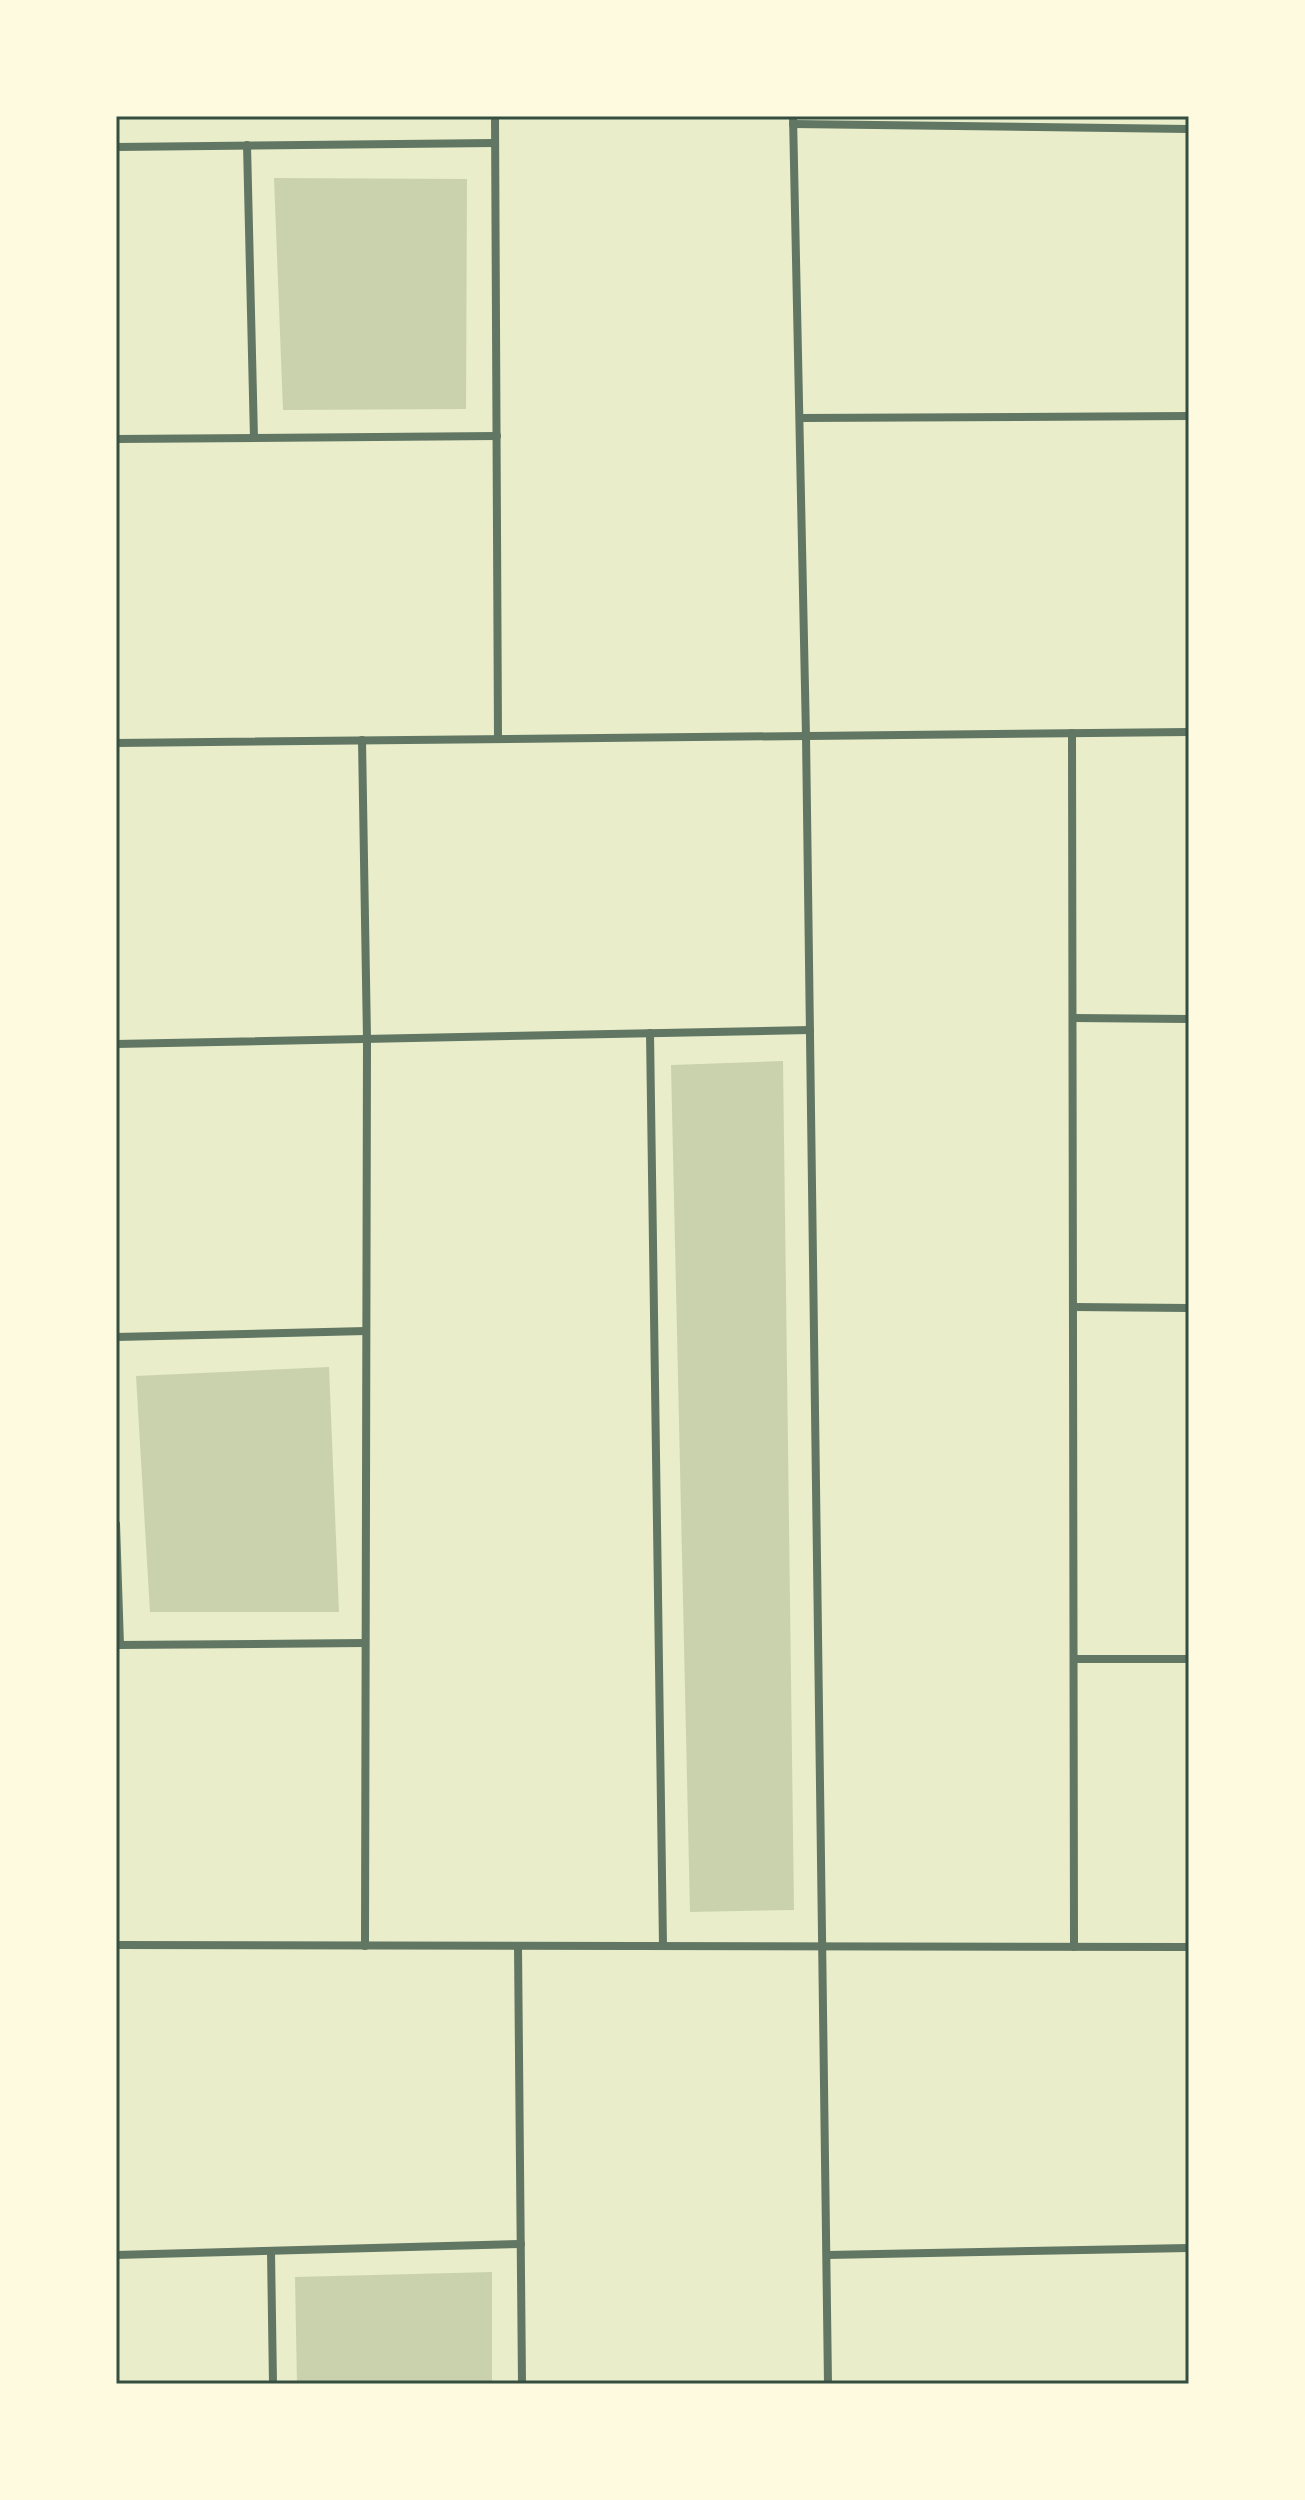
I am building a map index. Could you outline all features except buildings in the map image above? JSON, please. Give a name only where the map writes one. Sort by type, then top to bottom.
[{"type":"street","points":[[495,116],[498,739]]},
{"type":"street","points":[[828,2384],[806,736],[793,120],[1189,129]]},
{"type":"street","points":[[116,147],[495,143]]},
{"type":"street","points":[[247,145],[254,438]]},
{"type":"street","points":[[800,418],[1189,416]]},
{"type":"street","points":[[116,439],[497,436]]},
{"type":"street","points":[[116,743],[1189,732]]},
{"type":"street","points":[[1072,733],[1074,1947]]},
{"type":"street","points":[[362,740],[367,1039],[365,1946]]},
{"type":"street","points":[[1073,1018],[1189,1019]]},
{"type":"street","points":[[116,1044],[810,1030]]},
{"type":"street","points":[[650,1033],[663,1946]]},
{"type":"street","points":[[1073,1307],[1189,1308]]},
{"type":"street","points":[[116,1337],[366,1331]]},
{"type":"street","points":[[116,1524],[118,1645],[365,1643]]},
{"type":"street","points":[[1074,1659],[1189,1659]]},
{"type":"street","points":[[116,1945],[1189,1947]]},
{"type":"street","points":[[518,1946],[522,2384]]},
{"type":"street","points":[[116,2255],[521,2244]]},
{"type":"street","points":[[827,2255],[1189,2248]]},
{"type":"street","points":[[271,2251],[273,2384]]},
{"type":"green space","points":[[274,178],[467,179],[466,409],[283,410]]},
{"type":"green space","points":[[783,1061],[794,1910],[690,1912],[671,1065]]},
{"type":"green space","points":[[329,1367],[339,1612],[150,1612],[136,1376]]},
{"type":"green space","points":[[492,2272],[492,2384],[297,2384],[295,2277]]}]
